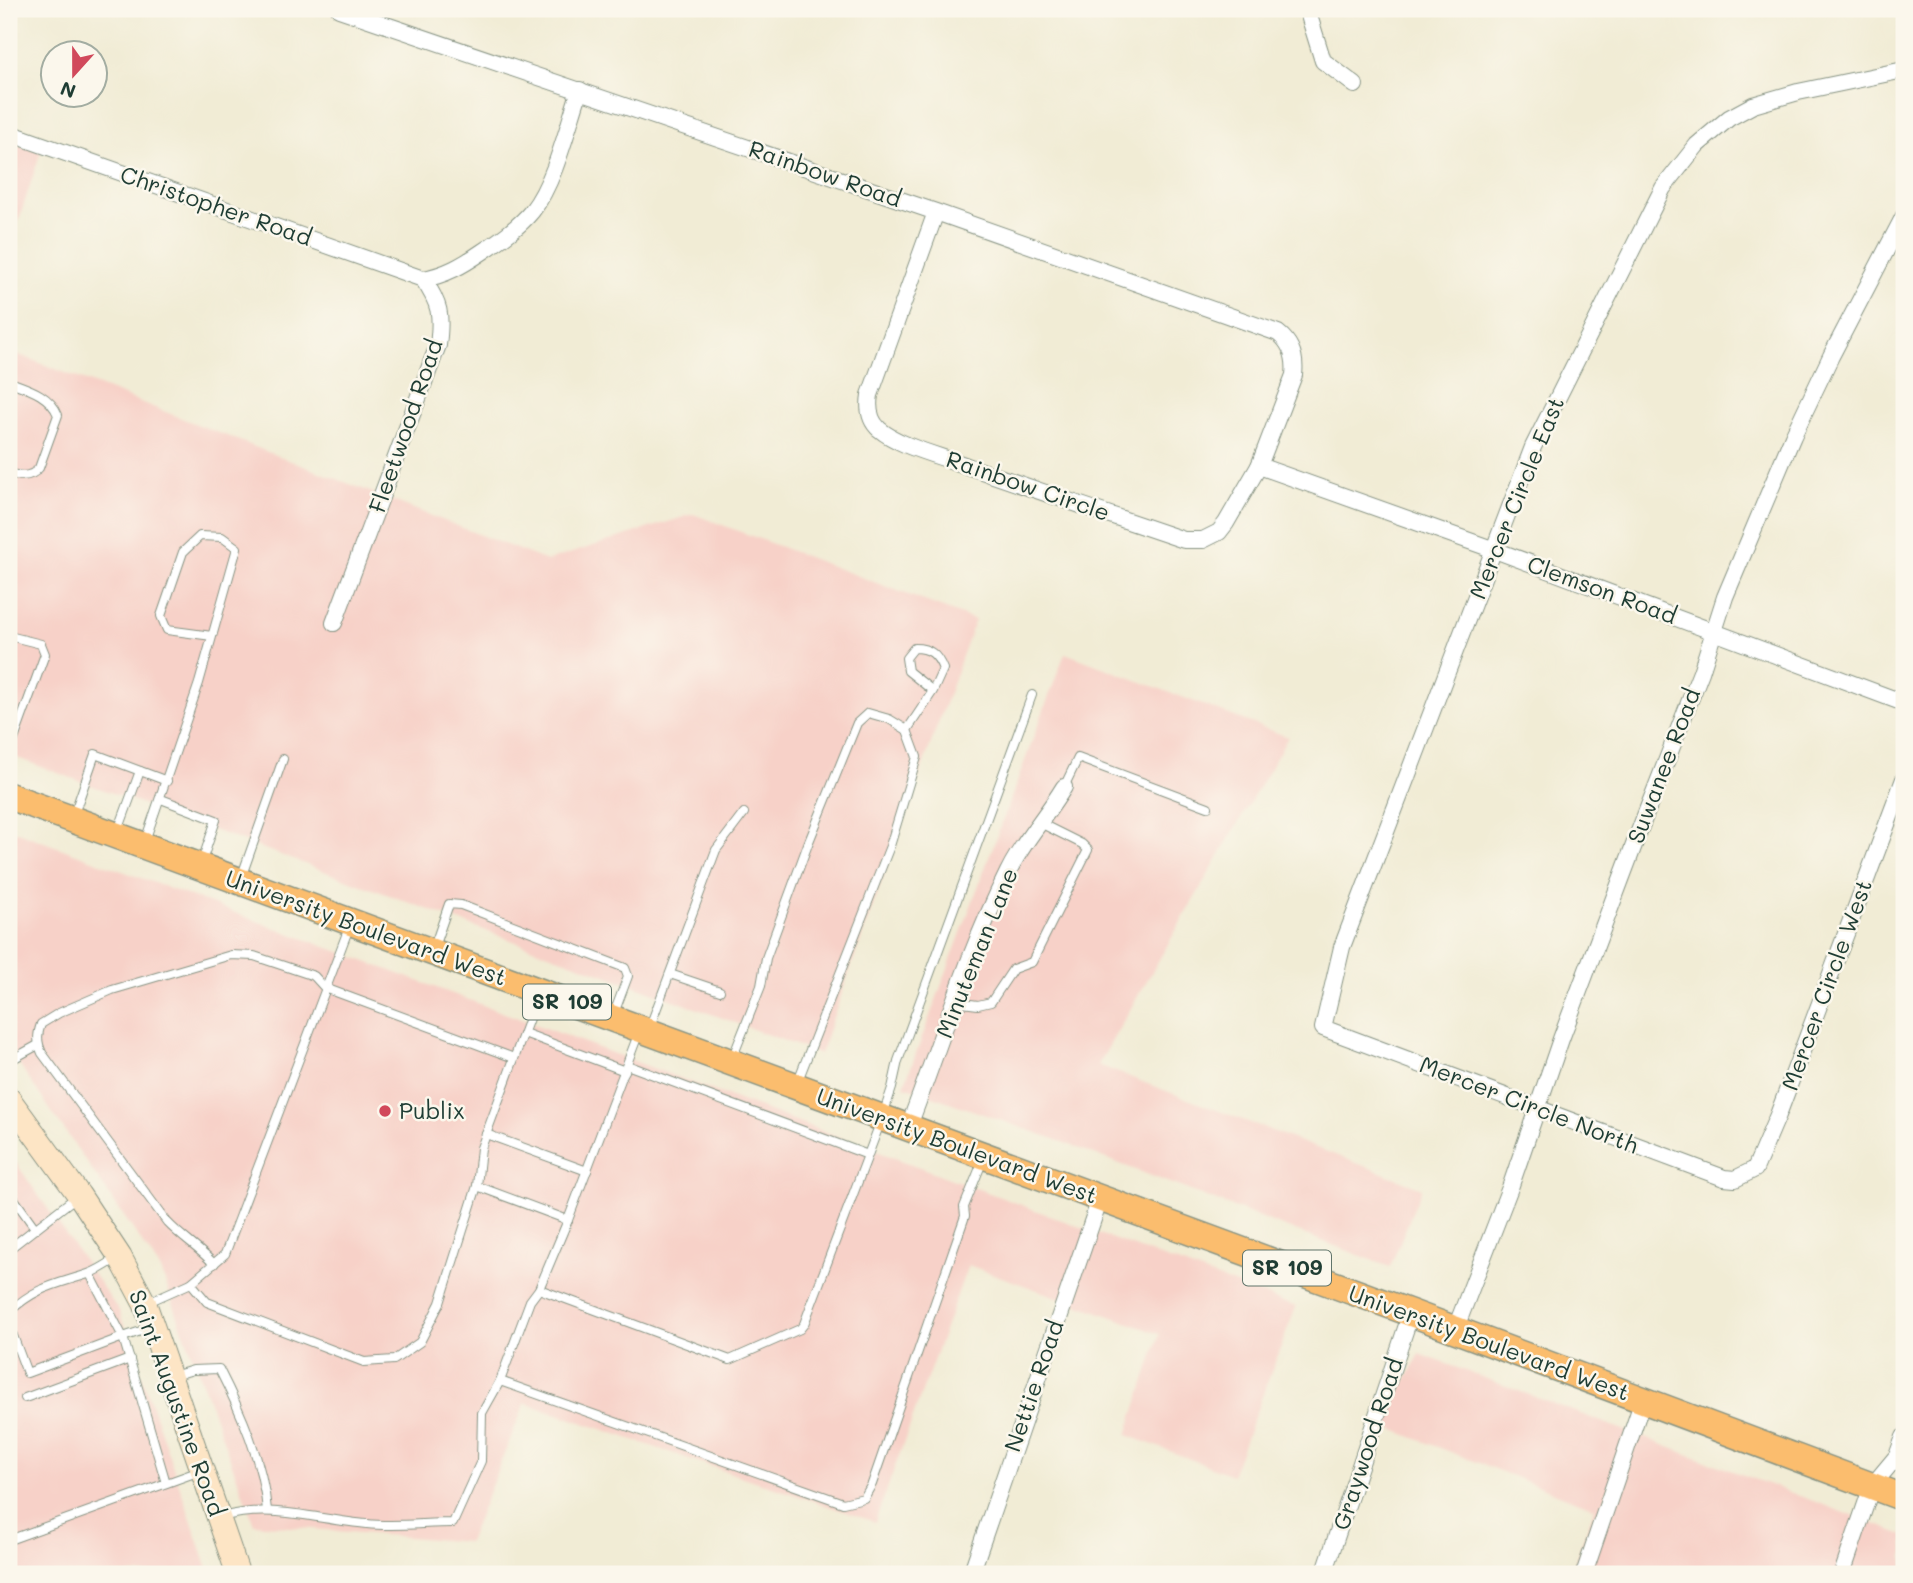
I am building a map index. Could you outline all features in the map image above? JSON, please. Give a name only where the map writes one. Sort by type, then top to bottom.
[{"type":"main road","name":"University Boulevard West","points":[[9,796],[1411,1313],[1904,1498]]},
{"type":"main road","name":"Saint Augustine Road","points":[[9,1100],[79,1195],[120,1257],[145,1304],[239,1574]]},
{"type":"street","name":"Rainbow Road","points":[[339,9],[936,212],[1278,332],[1286,339],[1296,360]]},
{"type":"street","points":[[1307,9],[1323,61],[1355,85]]},
{"type":"street","name":"Mercer Circle East","points":[[1323,1028],[1342,947],[1533,446],[1663,188],[1679,166],[1718,126],[1753,105],[1798,92],[1904,69]]},
{"type":"street","points":[[424,279],[456,269],[475,257],[519,225],[534,208],[549,181],[580,90]]},
{"type":"street","name":"Christopher Road","points":[[9,133],[424,279]]},
{"type":"street","name":"Rainbow Circle","points":[[936,212],[868,404],[870,416],[876,426],[890,437],[1184,540],[1203,540],[1219,532],[1227,523],[1259,466],[1294,374],[1296,360]]},
{"type":"street","name":"Suwanee Road","points":[[1455,1330],[1511,1185],[1725,597],[1793,436],[1831,356],[1904,216]]},
{"type":"street","name":"Fleetwood Road","points":[[334,623],[438,345],[441,323],[438,302],[424,279]]},
{"type":"street","name":"Clemson Road","points":[[1259,466],[1492,549],[1904,703]]},
{"type":"street","name":"Mercer Circle West","points":[[1735,1179],[1755,1169],[1778,1115],[1904,779]]},
{"type":"street","name":"Minuteman Lane","points":[[908,1128],[989,913],[1008,871],[1038,822],[1052,807],[1064,787]]},
{"type":"street","name":"Mercer Circle North","points":[[1323,1028],[1724,1178],[1735,1179]]},
{"type":"street","name":"Nettie Road","points":[[971,1574],[1100,1199]]},
{"type":"street","name":"Graywood Road","points":[[1324,1574],[1411,1313]]},
{"type":"street","points":[[1584,1574],[1643,1400]]},
{"type":"street","points":[[1842,1574],[1872,1486],[1897,1456],[1904,1437]]},
{"type":"lane","points":[[9,473],[20,476],[36,473],[58,415],[52,404],[43,396],[10,382]]},
{"type":"lane","points":[[143,846],[167,781],[212,636],[237,548],[222,537],[200,537],[183,552],[161,616],[167,630],[212,636]]},
{"type":"lane","points":[[9,636],[41,644],[45,654],[9,753]]},
{"type":"lane","points":[[907,730],[933,691],[943,669],[938,657],[927,648],[914,648],[906,658],[908,671],[933,691]]},
{"type":"lane","points":[[539,1289],[730,1360],[800,1329],[882,1118],[898,1061],[1032,695]]},
{"type":"lane","points":[[731,1062],[761,986],[766,958],[857,723],[867,713],[888,719],[907,730],[917,757],[894,833],[796,1086]]},
{"type":"lane","points":[[72,819],[95,754],[167,781]]},
{"type":"lane","points":[[1064,787],[1078,758],[1208,807]]},
{"type":"lane","points":[[240,881],[283,759]]},
{"type":"lane","points":[[116,836],[140,771]]},
{"type":"lane","points":[[161,799],[216,820],[200,867]]},
{"type":"lane","points":[[219,1518],[242,1511],[267,1510],[369,1524],[453,1523],[481,1461],[482,1413],[500,1381],[530,1301],[539,1289],[568,1220],[626,1068],[670,974],[716,850],[744,813]]},
{"type":"lane","points":[[955,1002],[978,1005],[990,1002],[1013,969],[1032,962],[1088,850],[1082,844],[1038,822]]},
{"type":"lane","points":[[432,952],[449,904],[461,905],[625,968],[628,976],[612,1019]]},
{"type":"lane","points":[[145,1304],[191,1283],[225,1254],[351,922]]},
{"type":"lane","points":[[214,1265],[197,1246],[184,1240],[167,1222],[38,1045],[37,1035],[41,1024],[111,990],[231,955],[254,956],[314,976],[325,988],[514,1058]]},
{"type":"lane","points":[[670,974],[720,991]]},
{"type":"lane","points":[[191,1283],[207,1302],[365,1362],[394,1360],[420,1342],[440,1303],[477,1186],[481,1148],[539,992]]},
{"type":"lane","points":[[524,1032],[868,1155]]},
{"type":"lane","points":[[9,1061],[38,1045]]},
{"type":"lane","points":[[486,1134],[587,1171]]},
{"type":"lane","points":[[500,1381],[844,1503],[864,1498],[872,1484],[965,1216],[964,1207],[985,1156]]},
{"type":"lane","points":[[477,1186],[568,1220]]},
{"type":"lane","points":[[9,1249],[79,1195]]},
{"type":"lane","points":[[12,1196],[35,1228]]},
{"type":"lane","points":[[9,1312],[26,1296],[67,1279],[90,1274],[120,1257]]},
{"type":"lane","points":[[90,1274],[123,1337],[166,1483]]},
{"type":"lane","points":[[9,1325],[27,1373],[153,1326]]},
{"type":"lane","points":[[25,1398],[130,1359]]},
{"type":"lane","points":[[170,1377],[193,1370],[219,1369],[236,1404],[265,1488],[267,1510]]},
{"type":"lane","points":[[9,1540],[202,1470]]},
{"type":"shaded area","points":[[9,142],[41,151],[9,250]]},
{"type":"shaded area","points":[[9,351],[547,561],[693,514],[975,620],[820,1054],[9,755]]},
{"type":"shaded area","points":[[1065,653],[1288,737],[1098,1065],[1422,1188],[1390,1267],[1057,1140],[904,1086]]},
{"type":"shaded area","points":[[9,829],[1296,1307],[1232,1475],[1127,1435],[1160,1334],[968,1265],[875,1522],[525,1403],[468,1542],[254,1524],[161,1270],[9,1050]]},
{"type":"shaded area","points":[[9,1153],[119,1311],[210,1574],[9,1574]]},
{"type":"shaded area","points":[[1420,1354],[1904,1535],[1904,1574],[1758,1574],[1737,1567],[1734,1574],[1586,1574],[1572,1569],[1595,1508],[1381,1425]]},
{"type":"place","name":"Publix","points":[[385,1111]]}]
